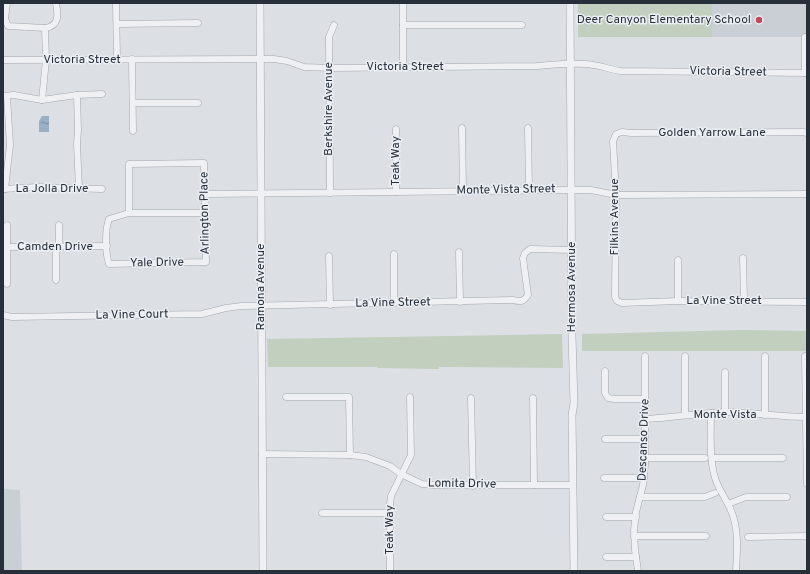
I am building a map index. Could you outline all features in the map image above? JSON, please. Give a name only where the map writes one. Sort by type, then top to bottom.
[{"type":"street","points":[[7,3],[5,19],[8,26],[45,28],[56,23],[58,18],[56,3]]},
{"type":"street","points":[[116,3],[117,59]]},
{"type":"street","name":"Ramona Avenue","points":[[260,3],[263,571]]},
{"type":"street","points":[[402,67],[403,3]]},
{"type":"street","name":"Hermosa Avenue","points":[[570,3],[572,336],[574,403],[572,415],[572,485],[574,571]]},
{"type":"street","points":[[117,24],[198,23]]},
{"type":"street","name":"Berkshire Avenue","points":[[330,193],[329,37],[334,25]]},
{"type":"street","points":[[403,25],[522,25]]},
{"type":"street","points":[[42,100],[46,60],[45,28]]},
{"type":"street","points":[[805,37],[806,73]]},
{"type":"street","points":[[132,59],[133,131]]},
{"type":"street","name":"Victoria Street","points":[[3,60],[260,59],[287,61],[304,67],[330,68],[593,64],[610,70],[620,71],[806,73]]},
{"type":"street","points":[[4,189],[10,145],[5,96],[14,95],[42,100],[77,95],[102,94]]},
{"type":"street","points":[[77,95],[78,189]]},
{"type":"street","points":[[133,103],[198,103]]},
{"type":"street","points":[[462,128],[464,191]]},
{"type":"street","points":[[528,128],[529,190]]},
{"type":"street","name":"Teak Way","points":[[396,129],[396,192]]},
{"type":"street","name":"Golden Yarrow Lane","points":[[616,134],[622,132],[807,133]]},
{"type":"street","name":"Filkins Avenue","points":[[616,134],[613,141],[616,195],[615,297],[617,301]]},
{"type":"street","name":"Arlington Place","points":[[129,213],[129,164],[204,163],[206,262]]},
{"type":"street","name":"La Jolla Drive","points":[[4,189],[37,187],[102,189]]},
{"type":"street","name":"Monte Vista Street","points":[[205,194],[529,190],[591,190],[616,195],[807,194]]},
{"type":"street","points":[[107,246],[107,224],[110,219],[129,213],[205,213]]},
{"type":"street","points":[[6,284],[5,247],[7,225]]},
{"type":"street","points":[[56,280],[56,252],[59,247],[59,225]]},
{"type":"street","name":"Yale Drive","points":[[107,246],[106,255],[109,264],[206,262]]},
{"type":"street","name":"Camden Drive","points":[[5,247],[107,246]]},
{"type":"street","name":"La Vine Street","points":[[261,306],[513,300],[521,302],[528,295],[523,258],[526,253],[530,249],[572,250]]},
{"type":"street","points":[[459,252],[460,302]]},
{"type":"street","points":[[394,254],[394,303]]},
{"type":"street","points":[[329,256],[330,305]]},
{"type":"street","points":[[743,258],[744,301]]},
{"type":"street","points":[[678,260],[678,301]]},
{"type":"street","name":"La Vine Street","points":[[617,301],[622,303],[678,301],[807,302]]},
{"type":"street","name":"La Vine Court","points":[[3,314],[12,316],[202,314],[226,308],[261,306]]},
{"type":"street","name":"Descanso Drive","points":[[638,571],[634,536],[646,458],[645,356]]},
{"type":"street","points":[[685,356],[685,415]]},
{"type":"street","points":[[765,356],[765,415]]},
{"type":"street","points":[[805,356],[807,480]]},
{"type":"street","points":[[605,371],[605,393],[608,398],[645,399]]},
{"type":"street","points":[[725,372],[725,412]]},
{"type":"street","points":[[286,397],[349,397],[350,455]]},
{"type":"street","name":"Teak Way","points":[[390,571],[391,496],[411,455],[410,397]]},
{"type":"street","points":[[471,398],[473,486]]},
{"type":"street","points":[[533,398],[534,485]]},
{"type":"street","name":"Monte Vista","points":[[645,419],[725,412],[784,417],[805,417]]},
{"type":"street","points":[[711,413],[708,458],[715,478],[734,518],[736,528],[736,571]]},
{"type":"street","points":[[605,439],[645,439]]},
{"type":"street","name":"Lomita Drive","points":[[262,454],[350,455],[366,457],[379,461],[422,484],[473,486],[572,485]]},
{"type":"street","points":[[646,458],[783,458]]},
{"type":"street","points":[[604,478],[644,478]]},
{"type":"street","points":[[640,497],[705,497],[715,493]]},
{"type":"street","points":[[728,504],[746,497],[787,497]]},
{"type":"street","points":[[322,513],[390,513]]},
{"type":"street","points":[[606,518],[636,518]]},
{"type":"street","points":[[634,536],[706,536]]},
{"type":"street","points":[[748,537],[807,536]]},
{"type":"street","points":[[606,557],[636,557]]},
{"type":"shaded area","name":"Deer Canyon Elementary School","points":[[712,3],[807,3],[807,37],[712,37]]},
{"type":"shaded area","points":[[3,489],[20,490],[22,571],[3,571]]},
{"type":"green space","points":[[578,3],[712,3],[712,37],[578,37]]},
{"type":"green space","points":[[742,330],[807,331],[807,351],[582,351],[582,334]]},
{"type":"green space","points":[[562,334],[563,368],[439,367],[439,369],[377,367],[268,367],[267,339]]},
{"type":"water","points":[[42,116],[49,116],[49,132],[39,132],[39,121]]},
{"type":"place","name":"Deer Canyon Elementary School","points":[[759,20]]}]
